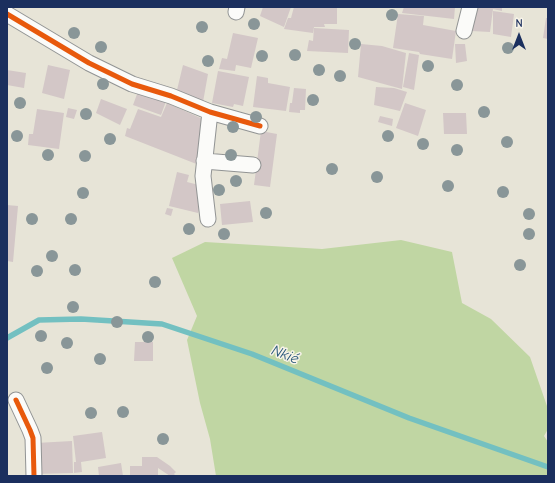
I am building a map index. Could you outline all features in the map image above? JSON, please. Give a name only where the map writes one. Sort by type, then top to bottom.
[{"type":"street","points":[[464,32],[470,7]]},
{"type":"street","points":[[7,18],[132,84],[171,96],[210,112],[260,126]]},
{"type":"street","points":[[208,219],[203,182],[210,112]]},
{"type":"street","points":[[204,161],[253,165]]},
{"type":"street","points":[[16,400],[33,438],[34,476]]},
{"type":"green space","points":[[401,240],[452,252],[462,303],[491,319],[530,357],[548,409],[548,429],[544,436],[548,442],[548,476],[216,476],[210,439],[200,403],[187,340],[197,316],[172,258],[205,242],[322,249]]},
{"type":"building","points":[[263,7],[291,7],[284,27],[260,16]]},
{"type":"building","points":[[294,7],[337,7],[337,24],[324,24],[325,27],[314,27],[313,33],[284,29],[288,18],[291,18]]},
{"type":"building","points":[[404,7],[455,7],[454,19],[402,13]]},
{"type":"building","points":[[477,7],[502,7],[502,11],[493,9],[490,32],[471,31]]},
{"type":"building","points":[[493,11],[514,14],[511,37],[493,34]]},
{"type":"building","points":[[398,14],[424,16],[423,25],[456,31],[452,59],[393,48]]},
{"type":"building","points":[[546,18],[548,18],[548,39],[543,38]]},
{"type":"building","points":[[314,28],[349,30],[348,53],[307,51],[309,40],[313,41]]},
{"type":"building","points":[[233,33],[258,38],[251,68],[236,65],[235,71],[219,69],[222,58],[227,59]]},
{"type":"building","points":[[361,44],[382,46],[406,53],[402,89],[358,77]]},
{"type":"building","points":[[455,44],[465,44],[467,61],[456,63]]},
{"type":"building","points":[[409,53],[419,55],[414,90],[403,87]]},
{"type":"building","points":[[48,65],[70,70],[64,99],[42,93]]},
{"type":"building","points":[[183,65],[208,74],[203,102],[177,90]]},
{"type":"building","points":[[7,70],[26,73],[24,88],[7,85]]},
{"type":"building","points":[[218,71],[249,77],[243,106],[234,104],[233,107],[212,103]]},
{"type":"building","points":[[257,76],[268,78],[268,83],[290,87],[286,111],[253,107]]},
{"type":"building","points":[[140,86],[168,96],[161,115],[133,105]]},
{"type":"building","points":[[376,87],[394,88],[407,92],[400,111],[374,105]]},
{"type":"building","points":[[294,88],[306,89],[305,110],[300,110],[300,113],[289,112]]},
{"type":"building","points":[[101,99],[127,109],[120,125],[96,113]]},
{"type":"building","points":[[167,103],[205,120],[199,165],[125,136],[127,128],[130,129],[138,109],[161,117]]},
{"type":"building","points":[[405,103],[426,110],[418,136],[396,128]]},
{"type":"building","points":[[68,108],[77,110],[74,119],[66,117]]},
{"type":"building","points":[[37,109],[64,113],[59,149],[28,145],[29,134],[33,134]]},
{"type":"building","points":[[443,113],[466,113],[467,134],[444,134]]},
{"type":"building","points":[[380,116],[393,119],[392,126],[378,122]]},
{"type":"building","points":[[261,131],[277,134],[270,187],[254,185]]},
{"type":"building","points":[[177,172],[189,175],[187,182],[203,186],[198,213],[169,206]]},
{"type":"building","points":[[250,201],[253,222],[222,225],[220,204]]},
{"type":"building","points":[[7,205],[18,206],[13,262],[7,261]]},
{"type":"building","points":[[167,208],[173,209],[171,216],[165,214]]},
{"type":"building","points":[[135,342],[153,342],[153,361],[134,361]]},
{"type":"building","points":[[102,432],[106,458],[81,462],[82,472],[74,473],[74,462],[76,462],[73,436]]},
{"type":"building","points":[[72,441],[73,473],[36,474],[36,443]]},
{"type":"building","points":[[142,457],[157,457],[176,472],[174,474],[176,476],[170,476],[158,468],[158,476],[130,476],[130,466],[142,466]]},
{"type":"building","points":[[121,463],[123,476],[99,476],[98,467]]},
{"type":"waterway","name":"Nkié","points":[[7,338],[39,320],[81,319],[162,324],[252,354],[409,418],[548,467]]},
{"type":"cycle path","points":[[7,14],[89,63],[132,84],[171,96],[210,112],[260,126]]},
{"type":"cycle path","points":[[16,400],[33,438],[34,476]]}]
